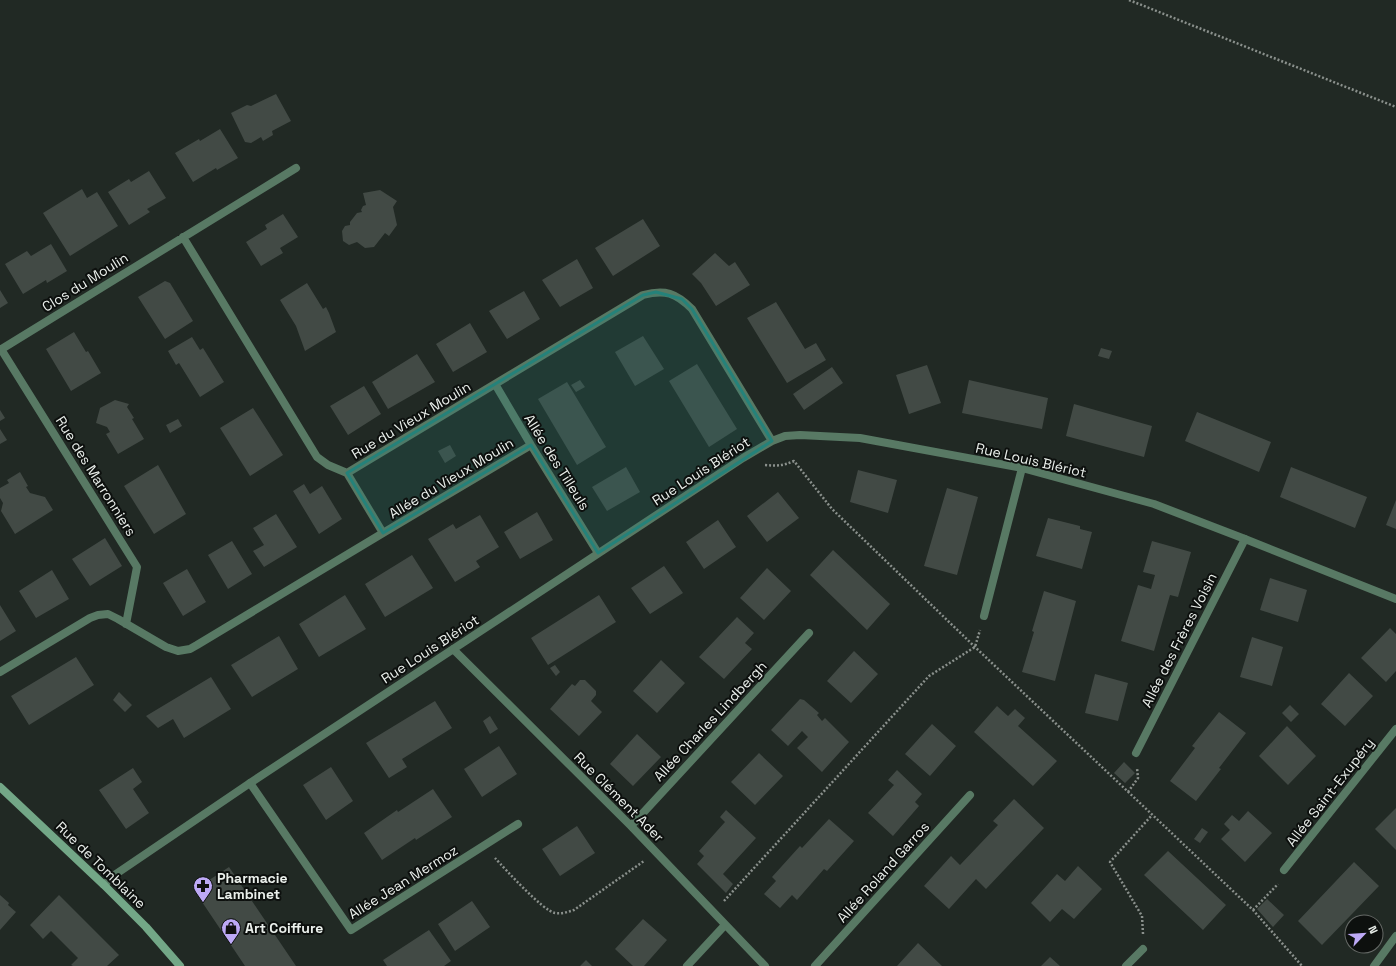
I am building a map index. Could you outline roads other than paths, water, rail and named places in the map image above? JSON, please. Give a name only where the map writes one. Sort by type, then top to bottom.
[{"type":"main road","name":"Rue de Tomblaine","points":[[0,786],[104,885],[146,927],[180,966]]},
{"type":"street","name":"Clos du Moulin","points":[[1,349],[296,168]]},
{"type":"street","points":[[183,237],[317,457],[328,465],[347,474]]},
{"type":"street","name":"Rue du Vieux Moulin","points":[[383,533],[347,474],[643,295],[656,292],[668,293],[682,299],[692,309],[772,441]]},
{"type":"street","name":"Rue des Marronniers","points":[[1,349],[138,567],[126,624]]},
{"type":"street","name":"Allée des Tilleuls","points":[[495,384],[531,446],[598,553]]},
{"type":"street","name":"Rue Louis Blériot","points":[[104,885],[113,876],[250,782],[743,458],[772,441],[785,436],[800,435],[860,438],[1022,468],[1154,504],[1396,599]]},
{"type":"street","name":"Allée du Vieux Moulin","points":[[383,533],[531,446]]},
{"type":"street","points":[[984,616],[1022,468]]},
{"type":"street","points":[[0,672],[90,618],[98,615],[108,614],[166,647],[178,651],[190,649],[383,533]]},
{"type":"street","name":"Allée des Frères Voisin","points":[[1136,753],[1245,539]]},
{"type":"street","name":"Allée Charles Lindbergh","points":[[631,826],[809,633]]},
{"type":"street","name":"Rue Clément Ader","points":[[453,649],[631,826],[765,966]]},
{"type":"street","name":"Allée Saint-Exupéry","points":[[1284,870],[1396,729]]},
{"type":"street","name":"Allée Jean Mermoz","points":[[250,782],[351,930],[518,824]]},
{"type":"street","name":"Allée Roland Garros","points":[[815,966],[970,795]]},
{"type":"street","points":[[687,966],[725,925]]},
{"type":"street","points":[[1374,966],[1396,936]]},
{"type":"street","points":[[1126,966],[1143,949]]},
{"type":"place","name":"Pharmacie Lambinet","points":[[203,903]]},
{"type":"place","name":"Art Coiffure","points":[[231,945]]}]
